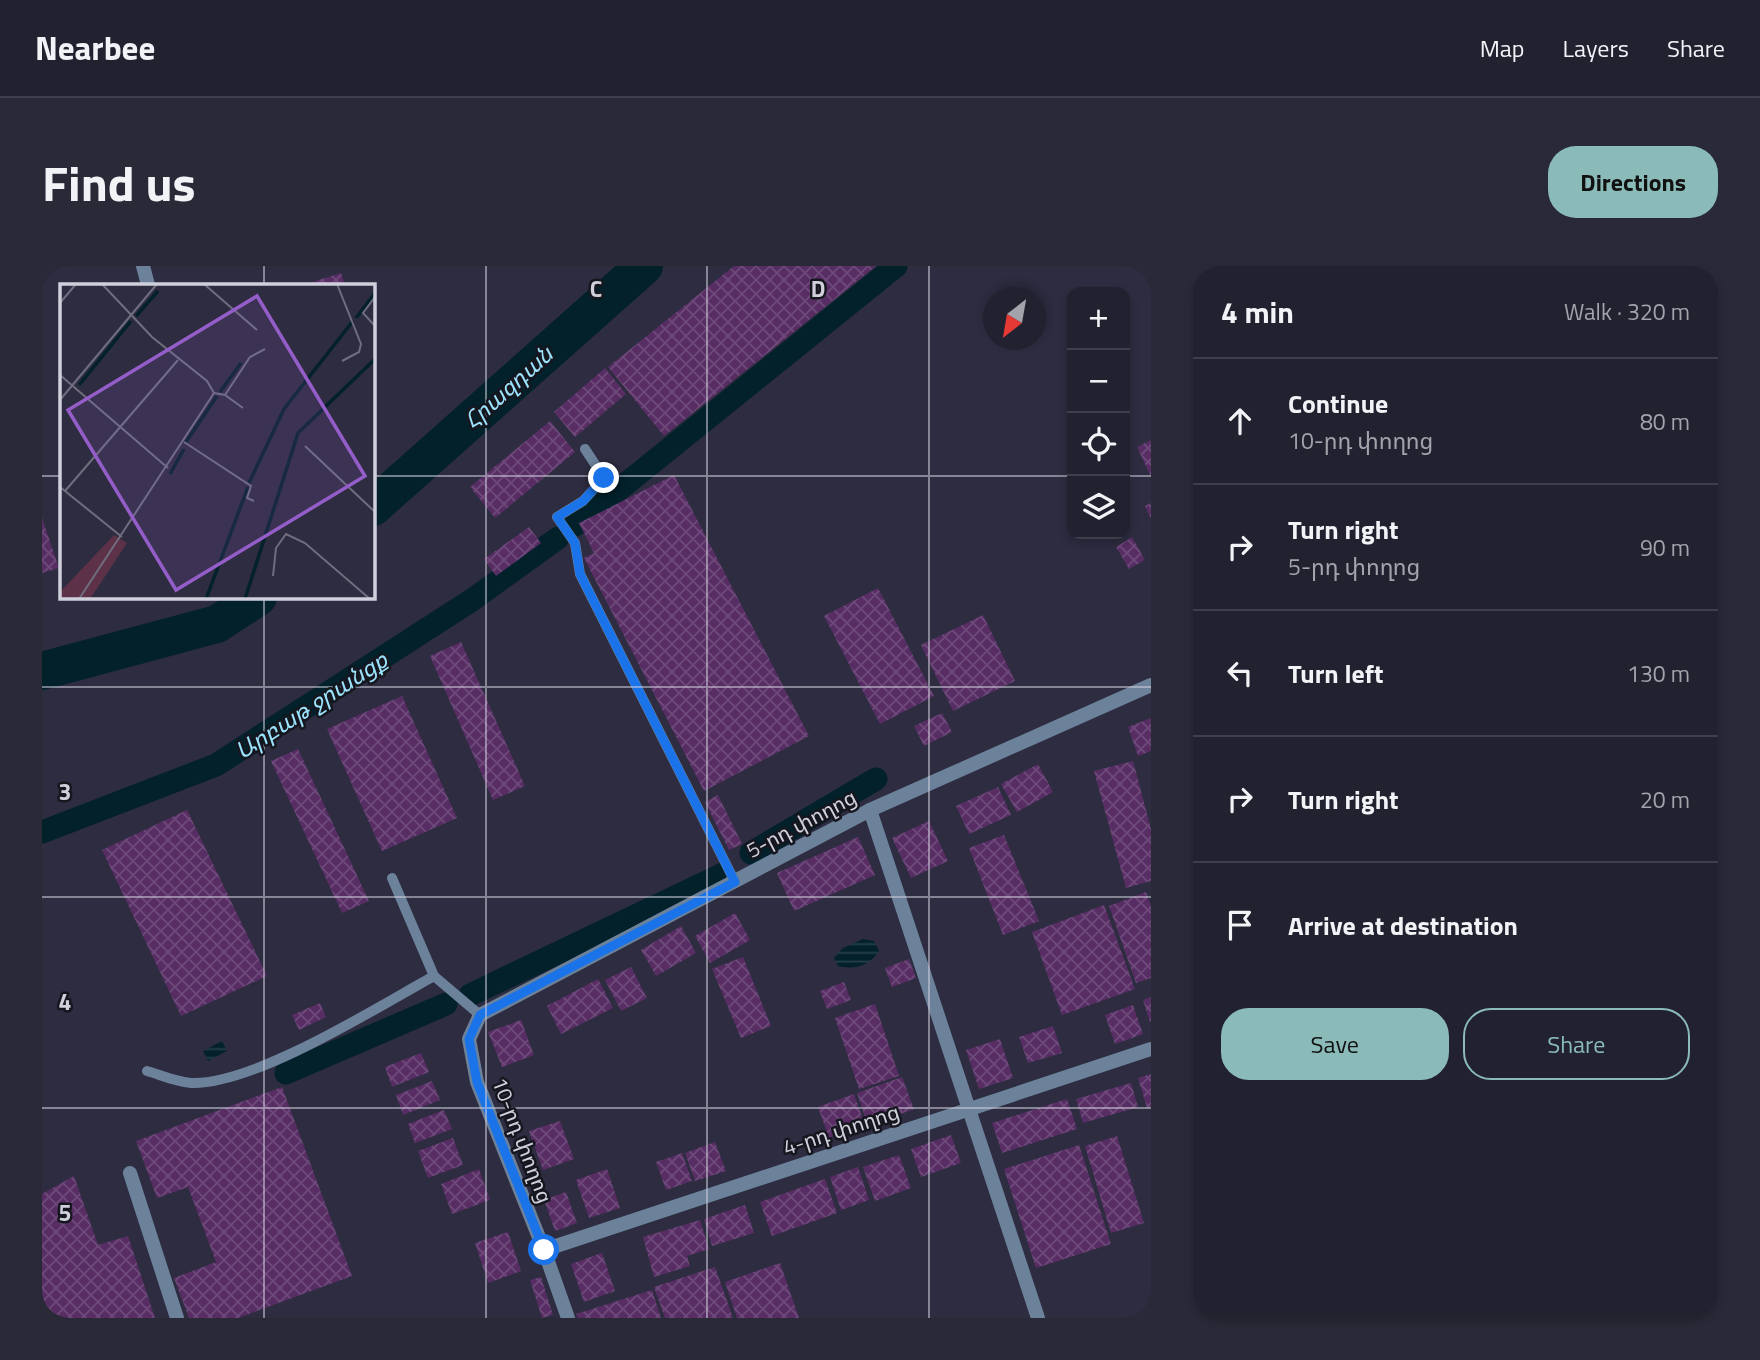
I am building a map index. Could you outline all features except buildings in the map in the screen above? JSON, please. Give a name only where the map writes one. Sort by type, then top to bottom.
[{"type":"street","points":[[143,266],[148,284]]},
{"type":"street","name":"5-րդ փողոց","points":[[480,1015],[870,810],[1151,685]]},
{"type":"street","points":[[870,810],[1038,1318]]},
{"type":"street","name":"10-րդ փողոց","points":[[480,1015],[469,1039],[477,1082],[568,1318]]},
{"type":"street","name":"4-րդ փողոց","points":[[544,1250],[1151,1049]]},
{"type":"street","points":[[130,1173],[177,1318]]},
{"type":"lane","points":[[584,449],[604,478],[583,501],[557,517],[575,543],[580,574],[735,882]]},
{"type":"lane","points":[[392,878],[434,976],[480,1015]]},
{"type":"lane","points":[[147,1071],[192,1083],[231,1077],[308,1044],[434,976]]},
{"type":"water","points":[[863,939],[874,941],[879,951],[875,956],[861,966],[838,966],[834,958],[843,948]]},
{"type":"water","points":[[222,1041],[227,1051],[208,1061],[203,1051]]},
{"type":"waterway","name":"Հրազդան","points":[[374,506],[644,266]]},
{"type":"waterway","name":"Արբաթ ջրանցք","points":[[575,525],[896,266]]},
{"type":"waterway","name":"Արբաթ ջրանցք","points":[[42,832],[216,765],[472,600],[558,538]]},
{"type":"waterway","name":"Հրազդան","points":[[42,671],[217,624],[256,598]]},
{"type":"waterway","points":[[751,853],[876,779]]},
{"type":"waterway","points":[[470,995],[723,874]]},
{"type":"waterway","points":[[286,1073],[446,1004]]},
{"type":"route","points":[[544,1250],[477,1082],[469,1039],[480,1015],[735,882],[580,574],[575,543],[557,517],[583,501],[604,478]]}]
